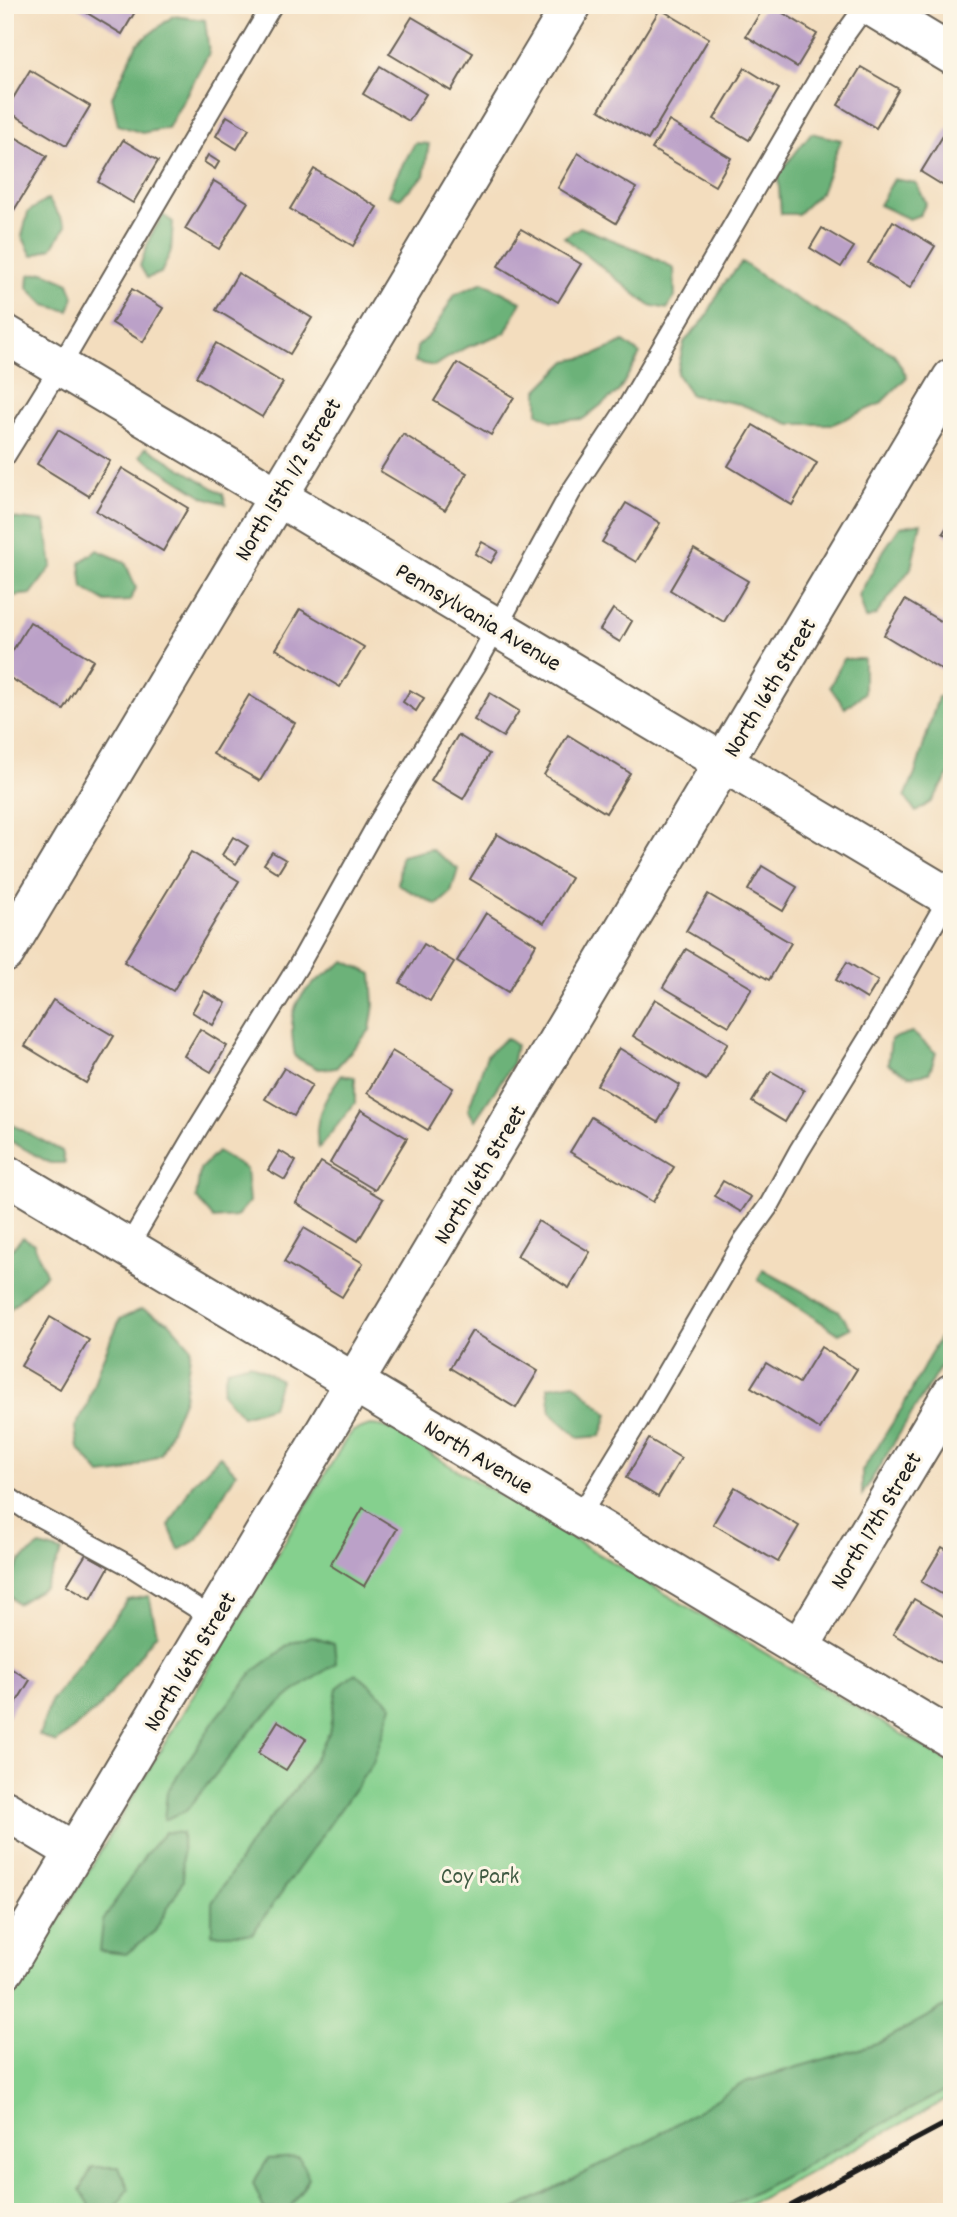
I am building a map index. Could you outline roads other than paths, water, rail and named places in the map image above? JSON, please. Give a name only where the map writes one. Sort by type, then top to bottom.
[{"type":"street","name":"North 15th 1/2 Street","points":[[5,953],[572,5]]},
{"type":"street","points":[[868,5],[952,55]]},
{"type":"street","name":"Pennsylvania Avenue","points":[[5,334],[951,896]]},
{"type":"street","name":"North 16th Street","points":[[5,1969],[952,378]]},
{"type":"street","name":"North Avenue","points":[[5,1174],[952,1739]]},
{"type":"street","name":"North 17th Street","points":[[799,1648],[952,1393]]},
{"type":"street","points":[[5,1810],[75,1852]]},
{"type":"lane","points":[[5,456],[272,5]]},
{"type":"lane","points":[[128,1248],[498,627],[571,492],[628,406],[843,37],[868,5]]},
{"type":"lane","points":[[580,1516],[744,1240],[770,1204],[951,896]]},
{"type":"lane","points":[[5,1495],[27,1510],[132,1567],[214,1619]]},
{"type":"railway","points":[[779,2212],[952,2120]]},
{"type":"park label","name":"Coy Park","points":[[480,1875]]}]
